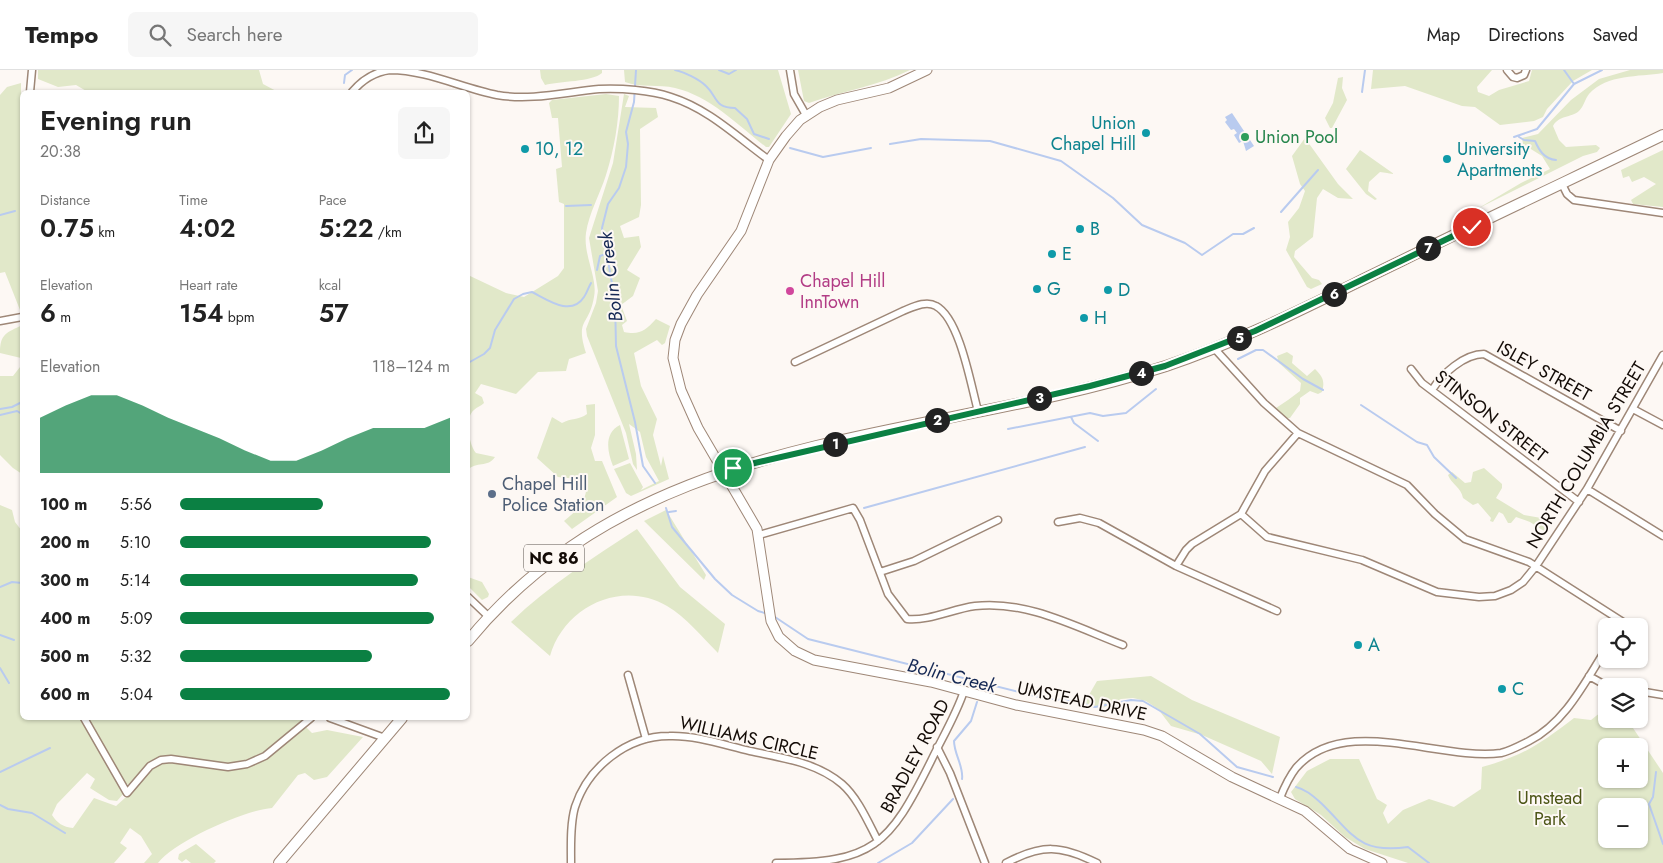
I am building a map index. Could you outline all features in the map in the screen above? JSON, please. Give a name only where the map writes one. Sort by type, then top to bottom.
[{"type":"main road","name":"NC 86","points":[[470,639],[489,617],[540,569],[604,524],[650,500],[724,471],[781,456],[1114,380],[1165,366],[1214,348],[1314,303],[1663,135]]},
{"type":"main road","points":[[279,863],[400,720]]},
{"type":"street","points":[[30,90],[32,70]]},
{"type":"street","points":[[354,90],[366,78],[376,73],[392,70],[412,72],[499,95],[534,96],[600,89],[668,96],[700,110],[769,160]]},
{"type":"street","points":[[790,70],[794,94],[806,115]]},
{"type":"street","name":"UMSTEAD DRIVE","points":[[927,70],[888,88],[828,103],[806,115],[786,136],[769,160],[741,231],[685,313],[673,349],[675,370],[685,401],[698,428],[759,535],[766,604],[774,630],[795,652],[814,660],[931,682],[1059,714],[1153,733],[1179,745],[1232,776],[1305,811],[1350,849],[1382,863]]},
{"type":"street","points":[[1507,70],[1517,78],[1525,72]]},
{"type":"street","points":[[1562,184],[1566,194],[1574,200],[1663,213]]},
{"type":"street","points":[[795,362],[903,311],[921,304],[936,305],[947,316],[957,336],[978,411]]},
{"type":"street","points":[[0,321],[20,317]]},
{"type":"street","points":[[1214,348],[1264,403],[1298,433],[1407,486],[1435,514],[1465,539],[1515,556],[1536,566],[1613,618]]},
{"type":"street","name":"ISLEY STREET","points":[[1432,390],[1444,375],[1466,359],[1484,354],[1621,431]]},
{"type":"street","name":"NORTH COLUMBIA STREET","points":[[1241,514],[1267,537],[1362,560],[1437,592],[1459,596],[1495,596],[1511,590],[1523,582],[1536,566],[1587,489],[1663,356]]},
{"type":"street","name":"STINSON STREET","points":[[1411,369],[1422,383],[1579,502]]},
{"type":"street","points":[[1633,410],[1663,425]]},
{"type":"street","points":[[1176,566],[1192,544],[1241,514],[1265,471],[1298,433]]},
{"type":"street","points":[[1587,489],[1663,536]]},
{"type":"street","points":[[759,535],[853,508],[860,520],[888,594],[907,619],[925,618],[975,606],[1008,606],[1026,609],[1123,645]]},
{"type":"street","points":[[1058,522],[1080,518],[1099,523],[1176,566],[1277,611]]},
{"type":"street","points":[[880,572],[914,561],[998,520]]},
{"type":"street","points":[[470,598],[489,617]]},
{"type":"street","points":[[1280,798],[1289,778],[1301,763],[1316,752],[1344,742],[1363,741],[1475,754],[1503,753],[1530,741],[1551,727],[1565,711],[1598,662]]},
{"type":"street","points":[[628,675],[646,739]]},
{"type":"street","points":[[1589,676],[1598,681]]},
{"type":"street","name":"BRADLEY ROAD","points":[[776,863],[833,861],[848,857],[878,841],[890,832],[902,815],[964,691]]},
{"type":"street","points":[[1648,692],[1663,695]]},
{"type":"street","points":[[85,720],[127,793],[150,766],[161,760],[171,758],[228,767],[247,764],[265,756],[309,720]]},
{"type":"street","points":[[336,720],[385,738]]},
{"type":"street","name":"WILLIAMS CIRCLE","points":[[571,863],[575,807],[585,785],[620,750],[646,739],[668,736],[685,736],[789,760],[826,772],[844,785],[852,795],[878,841]]},
{"type":"street","points":[[937,747],[950,773],[985,863]]},
{"type":"street","points":[[1006,863],[1036,850],[1056,848],[1080,854],[1097,863]]},
{"type":"green space","points":[[38,70],[259,70],[263,84],[274,90],[85,90],[76,85],[58,87],[38,79]]},
{"type":"green space","points":[[540,70],[602,70],[602,73],[584,80],[545,85],[541,78]]},
{"type":"green space","points":[[624,70],[778,70],[791,114],[769,147],[766,147],[724,113],[700,98],[675,88],[637,85],[625,82]]},
{"type":"green space","points":[[798,70],[910,70],[886,80],[809,103],[804,101]]},
{"type":"green space","points":[[1373,70],[1492,70],[1477,87],[1478,92],[1489,96],[1499,90],[1529,81],[1532,70],[1592,70],[1573,81],[1547,109],[1543,117],[1534,121],[1500,125],[1475,107],[1462,106],[1405,86],[1371,89]]},
{"type":"green space","points":[[1630,70],[1663,70],[1663,73],[1624,78],[1605,83],[1589,94],[1579,111],[1558,120],[1553,126],[1559,140],[1566,147],[1596,145],[1600,148],[1597,152],[1583,156],[1477,209],[1521,183],[1550,169],[1542,156],[1523,144],[1522,138],[1538,134],[1571,100],[1599,79]]},
{"type":"green space","points":[[1343,77],[1342,88],[1347,100],[1332,128],[1330,128],[1325,118],[1333,103],[1338,78]]},
{"type":"green space","points":[[21,83],[20,310],[5,272],[0,273],[0,95],[7,87]]},
{"type":"green space","points":[[606,94],[619,96],[616,136],[604,182],[586,233],[587,250],[595,290],[592,307],[582,328],[586,353],[569,359],[566,371],[538,372],[516,394],[481,384],[475,393],[482,397],[484,403],[475,409],[470,416],[470,276],[506,293],[524,297],[558,276],[564,268],[564,204],[559,202],[556,169],[562,167],[558,118],[552,118],[549,103],[552,100]]},
{"type":"green space","points":[[624,94],[629,96],[625,107],[656,108],[658,117],[640,129],[641,205],[639,217],[620,226],[624,238],[639,236],[641,247],[627,270],[640,278],[633,296],[621,305],[627,321],[622,325],[624,332],[634,333],[645,329],[656,319],[670,326],[665,343],[662,345],[657,340],[634,353],[641,386],[657,419],[653,435],[661,466],[663,456],[669,479],[631,496],[626,493],[614,469],[630,463],[643,487],[641,490],[659,481],[646,457],[640,432],[629,424],[636,454],[637,470],[633,464],[626,433],[587,336],[586,329],[596,303],[598,291],[589,238],[613,163]]},
{"type":"green space","points":[[1305,138],[1338,184],[1353,199],[1338,198],[1323,189],[1317,198],[1313,237],[1295,251],[1294,257],[1312,278],[1319,280],[1322,284],[1311,289],[1307,287],[1286,250],[1290,237],[1288,222],[1299,208],[1305,191],[1300,184],[1292,156]]},
{"type":"green space","points":[[1360,150],[1394,174],[1380,172],[1369,182],[1368,191],[1377,199],[1375,200],[1366,194],[1346,169]]},
{"type":"green space","points":[[1663,150],[1663,207],[1633,204],[1631,200],[1656,184],[1644,177],[1632,182],[1629,176],[1623,178],[1621,170]]},
{"type":"green space","points":[[20,326],[20,358],[0,353],[1,341],[8,332]]},
{"type":"green space","points":[[1287,352],[1293,356],[1292,363],[1307,376],[1315,369],[1322,377],[1323,382],[1322,392],[1318,394],[1310,391],[1300,398],[1300,404],[1290,418],[1286,418],[1276,408],[1300,391],[1301,383],[1279,363],[1277,356]]},
{"type":"green space","points":[[20,367],[20,473],[0,455],[0,376],[13,376]]},
{"type":"green space","points":[[595,404],[595,435],[591,448],[595,461],[602,461],[617,497],[572,529],[564,521],[582,503],[586,493],[587,480],[558,477],[537,458],[552,417],[562,423],[584,416],[587,414],[586,405]]},
{"type":"green space","points":[[620,425],[629,459],[613,466],[608,443],[611,433]]},
{"type":"green space","points":[[470,438],[476,453],[495,457],[489,462],[470,468]]},
{"type":"green space","points":[[1484,468],[1502,484],[1502,488],[1496,498],[1524,515],[1547,519],[1547,533],[1530,522],[1516,517],[1511,523],[1508,523],[1503,514],[1499,512],[1493,522],[1490,521],[1491,518],[1478,503],[1473,505],[1463,498],[1448,475],[1452,472],[1465,483],[1471,482],[1473,472]]},
{"type":"green space","points":[[0,505],[12,510],[15,522],[20,528],[20,720],[302,720],[301,722],[312,733],[327,730],[363,737],[327,777],[314,780],[305,773],[298,775],[272,808],[245,814],[194,836],[167,854],[158,863],[144,863],[152,854],[141,836],[130,828],[120,843],[127,848],[114,863],[0,863]],"holes":[[[87,773],[95,779],[90,788],[109,800],[117,801],[124,793],[120,789],[128,784],[135,789],[116,806],[94,798],[73,828],[63,826],[58,822],[52,815],[57,804]]]},
{"type":"green space","points":[[666,510],[706,575],[704,580],[644,521]]},
{"type":"green space","points":[[637,529],[680,587],[725,624],[718,653],[687,621],[667,606],[649,598],[613,597],[596,602],[568,624],[557,639],[550,656],[511,622],[556,584]]},
{"type":"green space","points":[[470,578],[482,582],[489,594],[488,597],[482,600],[470,588]]},
{"type":"green space","points":[[1151,676],[1192,700],[1280,737],[1272,774],[1261,761],[1202,735],[1171,726],[1158,709],[1146,701],[1133,698],[1121,699],[1103,708],[1082,707],[1097,681]]},
{"type":"green space","name":"Umstead Park","points":[[1598,714],[1598,728],[1633,728],[1640,738],[1598,738],[1598,788],[1648,788],[1648,750],[1663,773],[1663,863],[1408,863],[1365,849],[1345,837],[1321,815],[1295,799],[1291,792],[1307,771],[1330,759],[1359,759],[1377,799],[1387,805],[1383,813],[1388,824],[1403,810],[1429,799],[1454,807],[1481,789],[1482,767],[1520,754],[1574,718],[1591,720]]},
{"type":"green space","points":[[196,844],[216,861],[214,863],[191,863],[186,859],[182,862],[178,859],[179,854]]},
{"type":"water","points":[[1232,113],[1254,146],[1246,151],[1243,141],[1239,143],[1234,135],[1237,133],[1234,129],[1231,130],[1225,122],[1227,120],[1225,117]]},
{"type":"waterway","points":[[344,83],[345,75],[352,70]]},
{"type":"waterway","name":"Bolin Creek","points":[[636,70],[634,102],[626,132],[628,144],[626,167],[619,188],[608,204],[602,228],[615,300],[616,346],[635,422],[643,466],[655,483]]},
{"type":"waterway","points":[[675,70],[683,72],[703,83],[720,104],[728,108],[735,108],[747,119],[754,134],[769,139]]},
{"type":"waterway","points":[[719,70],[729,74],[736,70]]},
{"type":"waterway","points":[[1362,92],[1365,70]]},
{"type":"waterway","points":[[1564,70],[1574,84]]},
{"type":"waterway","points":[[1514,137],[1537,129],[1574,84],[1602,70]]},
{"type":"waterway","points":[[1519,137],[1524,140],[1535,141],[1545,156],[1556,160]]},
{"type":"waterway","points":[[890,144],[921,139],[990,141],[1061,161],[1113,198],[1142,225],[1185,243],[1202,255],[1233,234],[1243,234],[1254,228]]},
{"type":"waterway","points":[[790,148],[823,157],[871,148]]},
{"type":"waterway","points":[[1281,212],[1318,170]]},
{"type":"waterway","points":[[566,206],[591,205]]},
{"type":"waterway","points":[[0,215],[15,211]]},
{"type":"waterway","points":[[597,270],[600,256],[606,254]]},
{"type":"waterway","points":[[470,362],[484,354],[490,348],[495,330],[514,299],[532,292],[559,305],[573,306],[584,297],[591,283]]},
{"type":"waterway","points":[[1238,359],[1256,350],[1263,350],[1303,379],[1323,390]]},
{"type":"waterway","points":[[1008,429],[1090,413],[1103,416],[1126,413],[1156,389]]},
{"type":"waterway","points":[[0,409],[12,407],[20,403]]},
{"type":"waterway","points":[[1361,405],[1417,442],[1427,445],[1434,457],[1456,478]]},
{"type":"waterway","points":[[0,415],[17,411],[20,413]]},
{"type":"waterway","points":[[1071,417],[1074,423],[1098,441]]},
{"type":"waterway","points":[[864,508],[1085,447]]},
{"type":"waterway","name":"Bolin Creek","points":[[666,508],[672,527],[715,579],[732,595],[758,611],[768,614]]},
{"type":"waterway","points":[[669,512],[676,511]]},
{"type":"waterway","points":[[0,587],[12,582],[20,583]]},
{"type":"waterway","name":"Bolin Creek","points":[[772,615],[808,639],[1043,698],[1073,701],[1095,707],[1131,700],[1143,701],[1200,734],[1237,767],[1273,777]]},
{"type":"waterway","points":[[0,635],[14,640]]},
{"type":"waterway","points":[[0,668],[9,683]]},
{"type":"waterway","points":[[962,779],[962,770],[954,741],[971,721],[977,702]]},
{"type":"waterway","points":[[0,772],[50,748]]},
{"type":"waterway","points":[[1656,772],[1653,797],[1649,804],[1663,844]]},
{"type":"waterway","name":"Bolin Creek","points":[[1296,787],[1307,792],[1321,803],[1358,839],[1378,847],[1408,847],[1429,863]]},
{"type":"waterway","points":[[878,863],[912,843],[953,799]]},
{"type":"waterway","points":[[0,805],[8,809],[32,813],[65,833]]},
{"type":"place","name":"Union Chapel Hill","points":[[1146,133]]},
{"type":"place","name":"Union Pool","points":[[1245,137]]},
{"type":"place","name":"10, 12","points":[[525,149]]},
{"type":"place","name":"University Apartments","points":[[1447,159]]},
{"type":"place","name":"B","points":[[1080,229]]},
{"type":"place","name":"E","points":[[1052,254]]},
{"type":"place","name":"G","points":[[1037,289]]},
{"type":"place","name":"D","points":[[1108,290]]},
{"type":"place","name":"Chapel Hill InnTown","points":[[790,291]]},
{"type":"place","name":"H","points":[[1084,318]]},
{"type":"place","name":"Chapel Hill Police Station","points":[[492,494]]},
{"type":"place","name":"A","points":[[1358,645]]},
{"type":"place","name":"C","points":[[1502,689]]},
{"type":"route","points":[[733,468],[1090,386],[1165,366],[1255,331],[1472,227]]}]
